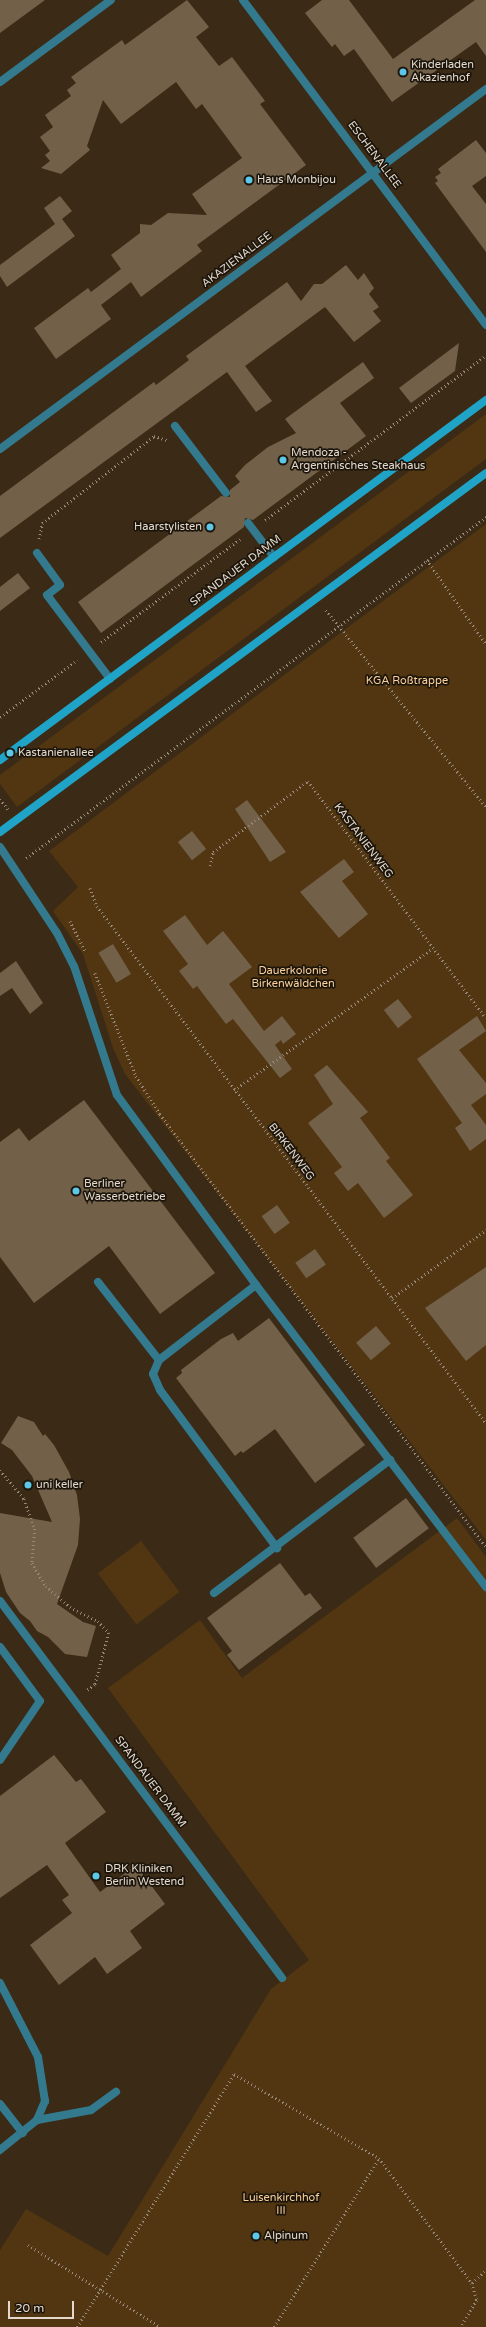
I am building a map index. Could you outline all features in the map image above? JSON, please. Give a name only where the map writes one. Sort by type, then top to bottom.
[{"type":"main road","name":"SPANDAUER DAMM","points":[[0,760],[486,400]]},
{"type":"main road","points":[[0,832],[486,473]]},
{"type":"street","points":[[0,82],[111,0]]},
{"type":"street","name":"ESCHENALLEE","points":[[243,0],[374,172],[486,325]]},
{"type":"street","name":"AKAZIENALLEE","points":[[0,449],[486,89]]},
{"type":"street","points":[[175,426],[226,493]]},
{"type":"street","points":[[248,523],[274,557]]},
{"type":"street","points":[[36,553],[60,585],[47,594],[110,679]]},
{"type":"street","points":[[0,847],[57,933],[74,966],[117,1095],[256,1284],[486,1587]]},
{"type":"street","points":[[98,1282],[159,1360]]},
{"type":"street","points":[[256,1284],[159,1360],[153,1374],[160,1390],[277,1548]]},
{"type":"street","points":[[214,1593],[277,1548],[390,1460]]},
{"type":"street","name":"SPANDAUER DAMM","points":[[0,1600],[282,1978]]},
{"type":"street","points":[[0,1647],[40,1701],[0,1760]]},
{"type":"street","points":[[0,1983],[38,2057],[45,2101],[37,2120],[23,2133],[0,2150]]},
{"type":"street","points":[[37,2120],[91,2110],[116,2092]]},
{"type":"street","points":[[0,2104],[23,2133]]},
{"type":"path","points":[[36,553],[42,523],[154,436],[173,442]]},
{"type":"path","points":[[13,868],[426,560],[486,517]]},
{"type":"path","points":[[426,560],[486,644]]},
{"type":"path","points":[[317,598],[486,807]]},
{"type":"path","name":"KASTANIENWEG","points":[[210,866],[213,852],[308,781],[486,1018]]},
{"type":"path","points":[[0,799],[9,811]]},
{"type":"path","name":"BIRKENWEG","points":[[90,888],[97,906],[486,1423]]},
{"type":"path","points":[[68,919],[77,930],[86,952]]},
{"type":"path","points":[[234,1090],[433,948]]},
{"type":"path","points":[[92,966],[136,1076],[160,1114],[486,1547]]},
{"type":"path","points":[[392,1298],[486,1230]]},
{"type":"path","points":[[0,1470],[24,1499],[35,1528],[32,1563],[46,1586],[70,1607],[98,1621],[109,1633],[95,1685],[74,1698]]},
{"type":"path","points":[[77,2327],[234,2074],[379,2158],[472,2282],[477,2300],[461,2327]]},
{"type":"path","points":[[274,2327],[379,2158]]},
{"type":"path","points":[[28,2245],[161,2327]]},
{"type":"path","points":[[472,2282],[486,2270]]},
{"type":"green space","points":[[486,414],[486,459],[17,807],[0,784],[0,775]]},
{"type":"green space","name":"Dauerkolonie Birkenwäldchen","points":[[486,524],[486,1540],[125,1074],[113,1048],[83,954],[53,911],[78,887],[49,851]]},
{"type":"green space","name":"Luisenkirchhof III","points":[[457,1518],[486,1557],[486,2327],[0,2327],[0,2250],[26,2209],[108,2256],[271,1989],[309,1960],[108,1688],[200,1620],[242,1678]]},
{"type":"green space","points":[[141,1541],[180,1592],[136,1625],[98,1573]]},
{"type":"building","points":[[0,0],[45,0],[0,33]]},
{"type":"building","points":[[187,0],[209,27],[196,37],[219,66],[232,57],[265,101],[260,104],[306,165],[197,245],[202,251],[141,297],[131,282],[101,305],[111,319],[56,359],[34,328],[88,288],[91,292],[121,269],[111,255],[140,233],[140,224],[151,225],[168,213],[207,215],[192,194],[242,158],[202,104],[196,109],[176,82],[121,124],[103,100],[87,146],[90,150],[61,174],[41,168],[50,161],[45,155],[50,151],[40,137],[53,127],[45,115],[71,96],[67,90],[76,83],[71,77],[122,40],[125,45]]},
{"type":"building","points":[[322,0],[349,0],[393,59],[475,0],[486,0],[486,56],[476,42],[392,102],[354,49],[344,56],[335,44],[332,47],[305,13]]},
{"type":"building","points":[[476,140],[486,153],[486,176],[472,186],[486,204],[486,252],[435,183],[438,181],[435,177],[441,173],[438,169]]},
{"type":"building","points":[[60,196],[72,211],[62,219],[75,236],[7,287],[0,276],[0,265],[55,224],[44,208]]},
{"type":"building","points":[[346,265],[358,280],[364,273],[374,288],[369,294],[379,307],[373,311],[381,321],[354,342],[325,307],[245,366],[272,401],[256,412],[227,372],[0,538],[0,496],[154,382],[156,385],[189,360],[186,356],[287,282],[301,301],[314,284],[322,284]]},
{"type":"building","points":[[459,343],[455,371],[411,403],[399,388]]},
{"type":"building","points":[[363,362],[374,378],[340,403],[366,436],[253,520],[245,518],[244,527],[101,633],[78,602],[221,496],[230,497],[230,490],[240,482],[235,476],[245,465],[268,447],[296,433],[285,419]]},
{"type":"building","points":[[18,573],[30,588],[0,611],[0,587]]},
{"type":"building","points":[[247,800],[286,852],[270,862],[235,809]]},
{"type":"building","points":[[192,831],[206,849],[192,860],[178,842]]},
{"type":"building","points":[[344,859],[354,872],[342,881],[368,914],[339,938],[300,892]]},
{"type":"building","points":[[185,915],[207,945],[223,931],[252,967],[229,984],[264,1031],[282,1016],[296,1034],[283,1044],[281,1040],[275,1045],[292,1069],[280,1078],[233,1019],[226,1024],[197,986],[193,989],[179,971],[188,964],[163,931]]},
{"type":"building","points":[[113,944],[131,974],[116,983],[98,953]]},
{"type":"building","points":[[16,961],[43,1003],[30,1014],[12,988],[0,996],[0,973]]},
{"type":"building","points":[[398,999],[412,1017],[398,1028],[384,1010]]},
{"type":"building","points":[[477,1016],[486,1031],[459,1050],[486,1083],[486,1094],[471,1105],[486,1125],[486,1139],[470,1151],[455,1128],[462,1123],[417,1059]]},
{"type":"building","points":[[327,1065],[368,1112],[360,1118],[390,1158],[386,1161],[413,1195],[384,1218],[358,1183],[348,1191],[334,1173],[342,1167],[308,1123],[333,1104],[314,1075]]},
{"type":"building","name":"Berliner Wasserbetriebe","points":[[84,1100],[215,1273],[160,1314],[109,1246],[34,1303],[0,1257],[0,1142],[19,1128],[29,1141]]},
{"type":"building","points":[[277,1205],[290,1223],[275,1234],[262,1216]]},
{"type":"building","points":[[315,1249],[326,1265],[306,1278],[295,1263]]},
{"type":"building","points":[[486,1267],[486,1345],[466,1361],[425,1308]]},
{"type":"building","points":[[269,1318],[365,1445],[315,1483],[275,1429],[243,1453],[241,1451],[235,1456],[176,1378],[182,1373],[181,1370],[221,1339],[233,1333],[238,1341]]},
{"type":"building","points":[[376,1326],[391,1344],[371,1360],[356,1343]]},
{"type":"building","points":[[18,1416],[34,1422],[43,1436],[45,1434],[54,1445],[69,1472],[77,1495],[80,1519],[78,1545],[57,1604],[83,1622],[96,1626],[87,1657],[65,1654],[48,1637],[37,1631],[30,1621],[20,1613],[6,1592],[0,1573],[0,1513],[52,1522],[32,1476],[12,1450],[1,1443]]},
{"type":"building","points":[[406,1498],[429,1528],[376,1568],[353,1538]]},
{"type":"building","points":[[280,1563],[305,1596],[310,1593],[322,1608],[239,1670],[227,1655],[232,1651],[207,1618]]},
{"type":"building","points":[[54,1755],[76,1782],[81,1779],[106,1812],[65,1843],[100,1892],[136,1865],[165,1904],[130,1931],[142,1948],[107,1974],[95,1957],[59,1985],[30,1945],[72,1913],[62,1900],[69,1895],[47,1865],[0,1898],[0,1796]]},
{"type":"place","name":"Kinderladen Akazienhof","points":[[403,72]]},
{"type":"place","name":"Haus Monbijou","points":[[249,180]]},
{"type":"place","name":"Mendoza - Argentinisches Steakhaus","points":[[283,460]]},
{"type":"place","name":"Haarstylisten","points":[[210,527]]},
{"type":"place","name":"Kastanienallee","points":[[10,753]]},
{"type":"place","name":"Berliner Wasserbetriebe","points":[[76,1191]]},
{"type":"place","name":"uni keller","points":[[28,1485]]},
{"type":"place","name":"DRK Kliniken Berlin Westend","points":[[96,1876]]},
{"type":"place","name":"Alpinum","points":[[256,2236]]},
{"type":"park label","name":"KGA Roßtrappe","points":[[407,681]]}]
